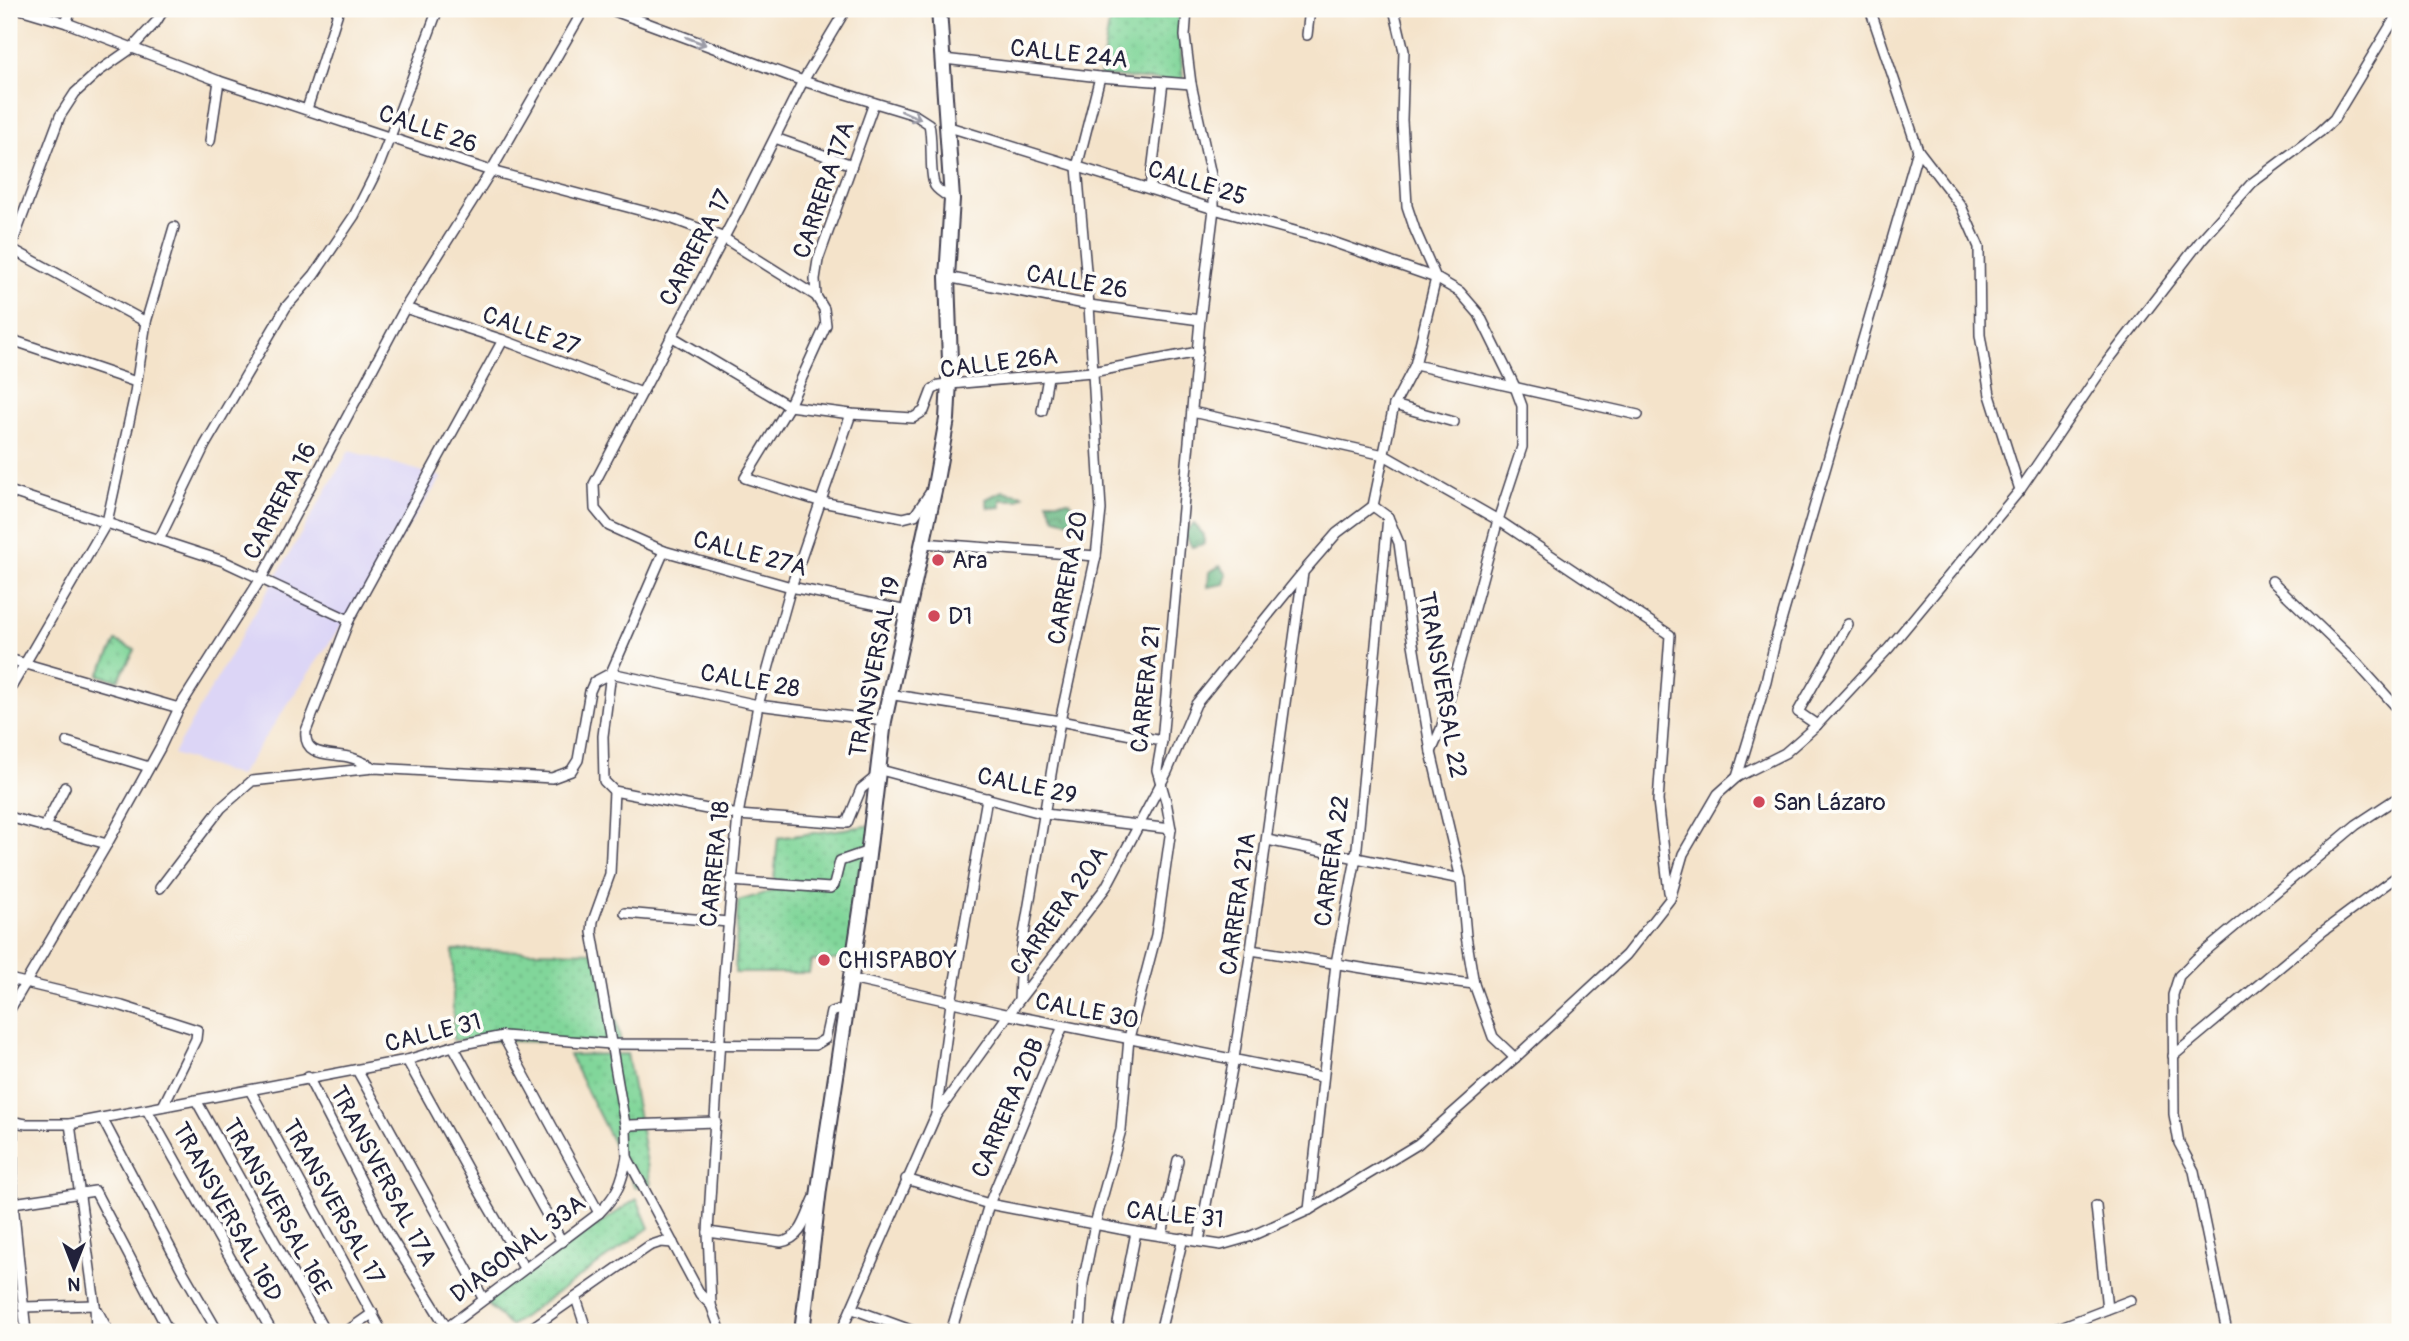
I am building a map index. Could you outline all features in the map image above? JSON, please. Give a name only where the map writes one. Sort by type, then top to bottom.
[{"type":"main road","name":"TRANSVERSAL 19","points":[[802,1332],[819,1189],[869,850],[888,694],[923,542],[947,419],[950,384],[947,277],[952,200],[939,9]]},
{"type":"street","name":"CALLE 26","points":[[20,9],[67,23],[219,81],[491,171],[673,219],[722,237],[816,296]]},
{"type":"street","points":[[67,23],[70,9]]},
{"type":"street","points":[[146,322],[9,250],[60,116],[75,93],[99,71],[132,48],[164,9]]},
{"type":"street","points":[[307,110],[340,9]]},
{"type":"street","points":[[159,540],[205,445],[286,307],[314,275],[354,216],[377,170],[438,9]]},
{"type":"street","name":"CARRERA 16","points":[[9,1011],[107,844],[179,708],[262,577],[405,308],[491,171],[584,9]]},
{"type":"street","points":[[609,9],[803,81],[915,115],[929,124],[936,187],[952,200]]},
{"type":"street","name":"CARRERA 17","points":[[595,509],[594,484],[803,81],[846,9]]},
{"type":"street","name":"CARRERA 21","points":[[1080,1332],[1083,1283],[1095,1224],[1121,1130],[1129,1038],[1156,935],[1171,829],[1157,770],[1162,741],[1200,320],[1214,209],[1214,189],[1191,84],[1185,36],[1187,9]]},
{"type":"street","points":[[1307,35],[1310,9]]},
{"type":"street","points":[[1388,517],[1373,506],[1394,405],[1415,365],[1436,278],[1407,206],[1402,120],[1404,51],[1394,9]]},
{"type":"street","points":[[1870,9],[1918,150],[1961,206],[1979,247],[1982,347],[1990,396],[2020,490]]},
{"type":"street","points":[[1670,899],[1683,854],[1718,794],[1737,777],[1785,753],[1816,725],[1889,648],[2020,490],[2107,362],[2202,239],[2252,183],[2334,119],[2400,10]]},
{"type":"street","name":"CALLE 24A","points":[[944,59],[1100,77],[1191,84]]},
{"type":"street","name":"CARRERA 20","points":[[1019,1000],[1021,952],[1060,721],[1096,556],[1101,510],[1089,305],[1077,167],[1100,77]]},
{"type":"street","points":[[210,141],[219,81]]},
{"type":"street","points":[[1150,188],[1163,82]]},
{"type":"street","name":"CARRERA 17A","points":[[822,502],[746,478],[789,406],[826,324],[824,309],[816,296],[818,260],[874,103]]},
{"type":"street","name":"CALLE 25","points":[[946,126],[1214,209],[1324,239],[1436,278],[1460,292],[1479,314],[1522,406],[1522,447],[1498,520],[1441,729],[1431,752]]},
{"type":"street","points":[[775,138],[852,165]]},
{"type":"street","points":[[1737,777],[1918,150]]},
{"type":"street","points":[[9,691],[107,522],[146,322],[174,227]]},
{"type":"street","name":"CALLE 26","points":[[947,277],[1089,305],[1200,320]]},
{"type":"street","name":"CALLE 27","points":[[405,308],[503,340],[642,393]]},
{"type":"street","name":"CALLE 26A","points":[[671,336],[789,406],[851,414],[918,417],[924,411],[932,390],[939,385],[1091,372],[1198,352]]},
{"type":"street","points":[[9,339],[136,382]]},
{"type":"street","points":[[374,768],[353,758],[317,752],[309,747],[305,740],[306,731],[349,620],[503,340]]},
{"type":"street","points":[[1415,365],[1639,415]]},
{"type":"street","points":[[1042,411],[1048,377]]},
{"type":"street","points":[[1394,405],[1454,422]]},
{"type":"street","points":[[1192,412],[1384,455],[1498,520],[1670,635],[1658,802],[1670,899]]},
{"type":"street","name":"CARRERA 18","points":[[721,1332],[711,1305],[708,1232],[731,881],[738,815],[758,705],[791,587],[851,414]]},
{"type":"street","points":[[822,502],[903,519],[915,515],[935,486]]},
{"type":"street","points":[[9,491],[223,561],[349,620]]},
{"type":"street","name":"CARRERA 20A","points":[[841,1332],[936,1115],[1019,1000],[1106,887],[1160,784],[1196,704],[1337,533],[1373,506]]},
{"type":"street","name":"CALLE 27A","points":[[595,509],[609,526],[664,551],[791,587],[907,611]]},
{"type":"street","name":"TRANSVERSAL 22","points":[[1388,517],[1399,543],[1431,752],[1461,879],[1474,984],[1493,1037],[1515,1058]]},
{"type":"street","name":"CARRERA 22","points":[[1309,1210],[1336,963],[1356,858],[1388,517]]},
{"type":"street","points":[[923,542],[1096,556]]},
{"type":"street","points":[[664,551],[611,673],[603,736],[604,781],[610,788],[738,815],[847,823],[861,789],[877,773]]},
{"type":"street","name":"CARRERA 21A","points":[[1199,1241],[1234,1058],[1251,950],[1304,571]]},
{"type":"street","points":[[2272,581],[2356,662],[2400,710]]},
{"type":"street","points":[[1816,725],[1798,712],[1849,624]]},
{"type":"street","points":[[9,659],[179,708]]},
{"type":"street","points":[[160,888],[221,808],[252,781],[374,768],[552,778],[571,771],[578,760],[590,691],[594,682],[611,673]]},
{"type":"street","name":"CALLE 28","points":[[611,673],[758,705],[884,721]]},
{"type":"street","points":[[888,694],[1060,721],[1162,741]]},
{"type":"street","points":[[67,742],[149,768]]},
{"type":"street","name":"CALLE 29","points":[[877,773],[1045,814],[1171,829]]},
{"type":"street","points":[[44,828],[65,787]]},
{"type":"street","points":[[610,788],[610,874],[593,921],[592,932],[628,1127],[627,1157],[700,1294],[711,1305]]},
{"type":"street","points":[[2227,1332],[2194,1171],[2179,1143],[2174,1114],[2173,995],[2179,976],[2356,825],[2400,796]]},
{"type":"street","points":[[936,1115],[951,1003],[987,798]]},
{"type":"street","points":[[9,817],[107,844]]},
{"type":"street","points":[[1267,840],[1461,879]]},
{"type":"street","points":[[731,881],[830,888],[834,885],[840,861],[869,850]]},
{"type":"street","points":[[2173,1056],[2322,932],[2400,874]]},
{"type":"street","name":"CALLE 31","points":[[906,1179],[989,1204],[1136,1232],[1221,1245],[1249,1237],[1309,1210],[1418,1144],[1626,955],[1670,899]]},
{"type":"street","points":[[625,913],[729,922]]},
{"type":"street","points":[[1251,950],[1336,963],[1402,977],[1474,984]]},
{"type":"street","points":[[9,979],[122,1006],[197,1030],[163,1106]]},
{"type":"street","name":"CALLE 30","points":[[851,979],[951,1003],[1322,1077]]},
{"type":"street","name":"CALLE 31","points":[[11,1121],[26,1124],[70,1124],[407,1060],[503,1035],[611,1044],[821,1043],[825,1040],[831,1012],[846,1008]]},
{"type":"street","name":"CARRERA 20B","points":[[989,1204],[1063,1026]]},
{"type":"street","points":[[503,1035],[599,1213]]},
{"type":"street","points":[[453,1046],[562,1242]]},
{"type":"street","points":[[407,1060],[524,1268]]},
{"type":"street","points":[[358,1070],[483,1298]]},
{"type":"street","name":"TRANSVERSAL 17A","points":[[308,1077],[388,1233],[444,1330]]},
{"type":"street","name":"TRANSVERSAL 17","points":[[250,1090],[382,1332]]},
{"type":"street","name":"TRANSVERSAL 16E","points":[[196,1100],[325,1332]]},
{"type":"street","name":"TRANSVERSAL 16D","points":[[147,1110],[272,1332]]},
{"type":"street","points":[[102,1118],[182,1270],[218,1332]]},
{"type":"street","points":[[11,1121],[13,1203],[26,1332]]},
{"type":"street","points":[[628,1127],[716,1122]]},
{"type":"street","points":[[70,1124],[95,1305],[96,1332]]},
{"type":"street","name":"DIAGONAL 33A","points":[[444,1330],[599,1213],[614,1197],[623,1179],[627,1157]]},
{"type":"street","points":[[1162,1235],[1178,1160]]},
{"type":"street","points":[[708,1232],[791,1241],[798,1234],[819,1189]]},
{"type":"street","points":[[13,1203],[95,1191],[169,1332]]},
{"type":"street","points":[[951,1332],[989,1204]]},
{"type":"street","points":[[2096,1206],[2107,1310]]},
{"type":"street","points":[[1118,1322],[1136,1232]]},
{"type":"street","points":[[1160,1332],[1183,1238]]},
{"type":"street","points":[[528,1331],[649,1246],[661,1242],[673,1243]]},
{"type":"street","points":[[576,1298],[587,1332]]},
{"type":"street","points":[[2050,1332],[2131,1300]]},
{"type":"street","points":[[23,1307],[95,1305]]},
{"type":"street","points":[[95,1305],[109,1332]]},
{"type":"street","points":[[852,1309],[916,1332]]},
{"type":"street","points":[[346,1332],[373,1313]]},
{"type":"street","points":[[528,1331],[543,1332]]},
{"type":"shaded area","points":[[349,451],[442,477],[239,776],[173,754]]},
{"type":"green space","points":[[1119,9],[1178,9],[1183,82],[1100,76],[1111,12],[1118,12]]},
{"type":"green space","points":[[1002,491],[1024,495],[1018,500],[1001,500],[1001,507],[988,508],[986,499]]},
{"type":"green space","points":[[1047,501],[1069,501],[1082,520],[1078,524],[1055,518]]},
{"type":"green space","points":[[1194,524],[1204,535],[1204,544],[1192,547],[1184,533]]},
{"type":"green space","points":[[1220,566],[1227,574],[1224,584],[1208,587],[1209,572]]},
{"type":"green space","points":[[116,641],[135,650],[118,680],[99,675]]},
{"type":"green space","points":[[874,825],[857,954],[835,960],[811,961],[809,973],[735,973],[738,901],[773,891],[778,838]]},
{"type":"green space","points":[[453,950],[601,952],[621,1043],[453,1040]]},
{"type":"green space","points":[[627,1054],[651,1185],[635,1187],[569,1055]]},
{"type":"green space","points":[[637,1199],[649,1228],[510,1326],[483,1300]]},
{"type":"place","name":"Ara","points":[[938,560]]},
{"type":"place","name":"D1","points":[[934,616]]},
{"type":"place","name":"San Lázaro","points":[[1759,802]]},
{"type":"place","name":"CHISPABOY","points":[[824,960]]}]
